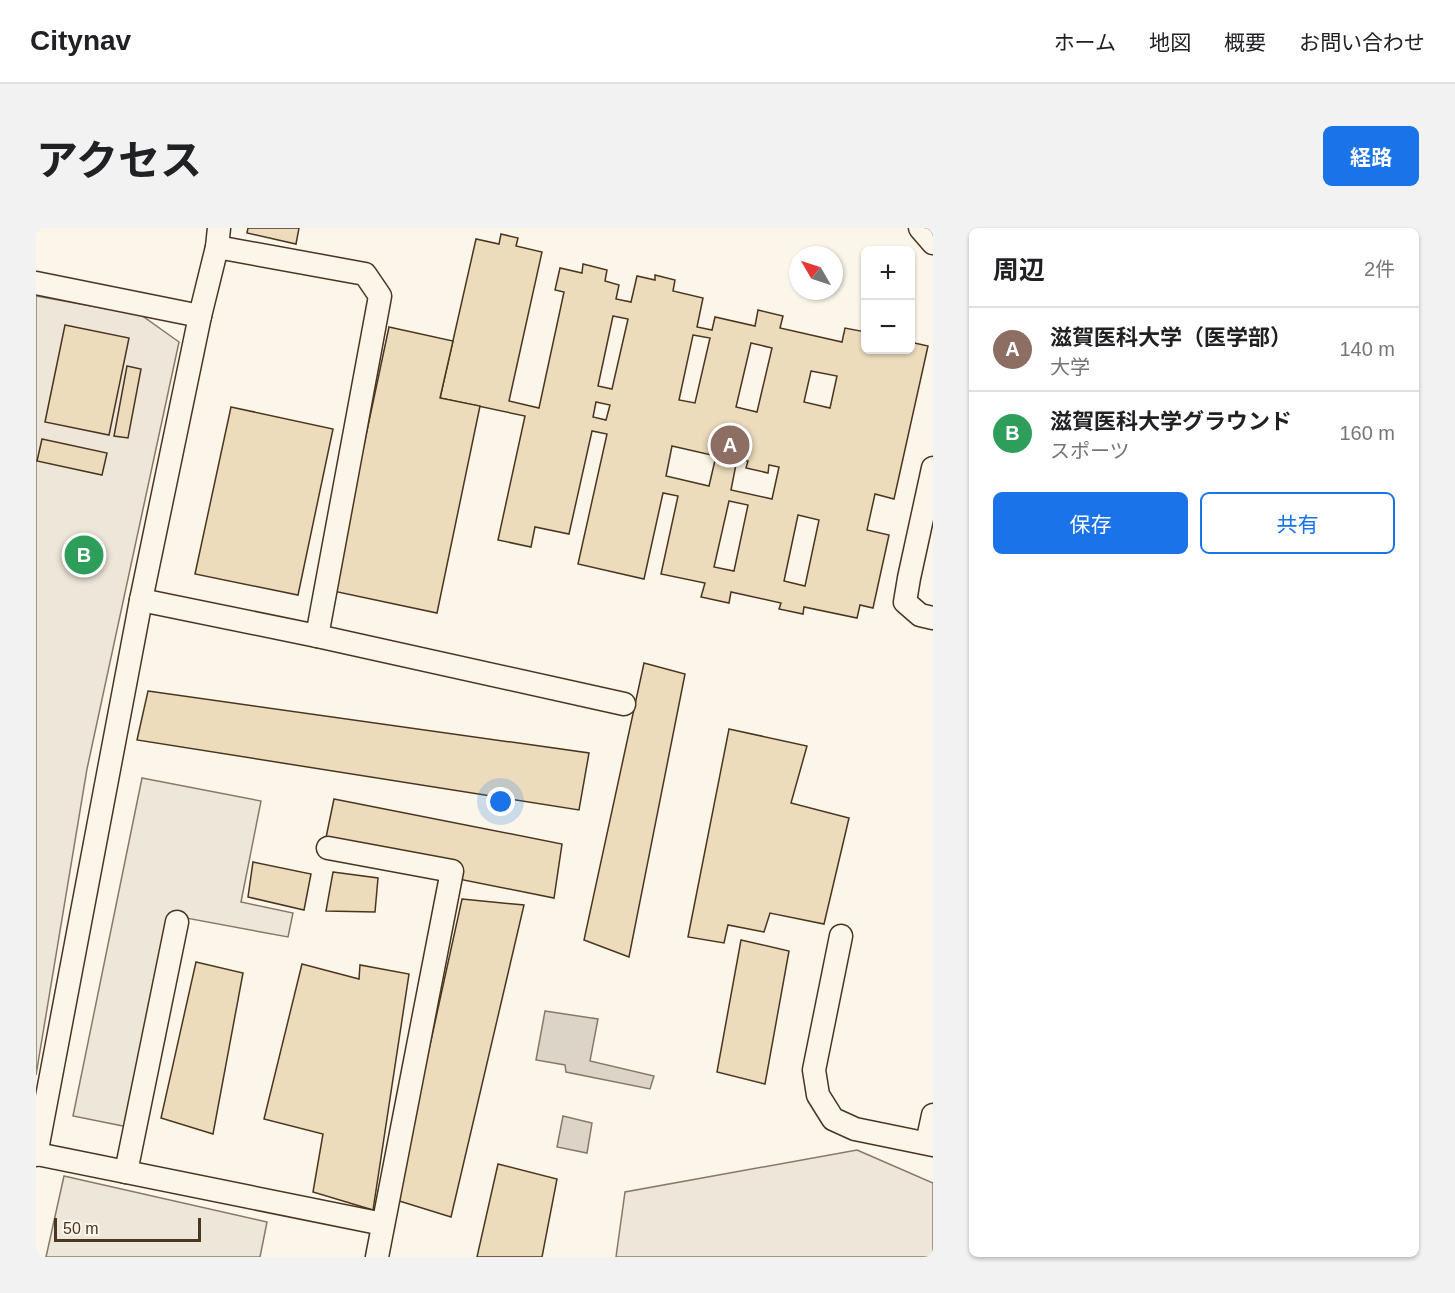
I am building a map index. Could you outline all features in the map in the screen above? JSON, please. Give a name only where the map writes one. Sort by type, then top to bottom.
[{"type":"lane","points":[[920,228],[933,243]]},
{"type":"lane","points":[[316,636],[380,296],[365,274],[218,237],[141,600],[37,1155],[383,1224]]},
{"type":"lane","points":[[36,283],[200,316]]},
{"type":"lane","points":[[933,468],[905,602],[920,615],[933,618]]},
{"type":"lane","points":[[141,600],[624,704]]},
{"type":"lane","points":[[328,848],[452,871],[377,1257]]},
{"type":"lane","points":[[126,1172],[177,922]]},
{"type":"lane","points":[[841,936],[814,1070],[818,1095],[833,1119],[855,1129],[930,1144],[933,1116]]},
{"type":"shaded area","points":[[36,296],[141,315],[179,342],[87,769],[36,1075]]},
{"type":"shaded area","points":[[142,778],[261,801],[241,902],[293,913],[288,937],[181,917],[138,1129],[73,1116]]},
{"type":"shaded area","points":[[545,1011],[598,1019],[590,1061],[654,1076],[650,1089],[566,1072],[565,1065],[536,1060]]},
{"type":"shaded area","points":[[563,1116],[592,1123],[587,1153],[557,1147]]},
{"type":"shaded area","points":[[857,1150],[933,1183],[933,1257],[616,1257],[625,1192]]},
{"type":"shaded area","points":[[64,1176],[267,1222],[260,1257],[46,1257]]},
{"type":"building","points":[[248,228],[299,228],[296,244],[247,233]]},
{"type":"building","points":[[501,234],[518,238],[516,246],[542,252],[509,401],[539,408],[564,292],[555,290],[560,268],[582,273],[583,264],[607,270],[605,281],[619,285],[616,299],[631,302],[637,276],[655,280],[655,275],[675,280],[673,291],[703,298],[697,327],[712,330],[715,317],[755,326],[758,310],[783,316],[780,328],[842,342],[845,328],[861,331],[861,354],[915,354],[915,343],[928,346],[894,499],[875,494],[867,530],[889,535],[873,608],[860,605],[857,618],[804,607],[803,614],[779,609],[781,603],[731,592],[729,603],[701,597],[705,583],[661,574],[678,496],[663,493],[644,579],[578,564],[607,434],[592,431],[569,534],[535,527],[531,547],[498,540],[525,416],[440,398],[476,239],[499,244]],"holes":[[[613,316],[628,319],[612,389],[598,386]],[[693,335],[710,338],[695,403],[679,400]],[[751,343],[772,348],[757,412],[736,407]],[[811,371],[837,376],[830,408],[804,402]],[[596,402],[610,405],[606,420],[593,417]],[[672,446],[716,456],[709,486],[666,476]],[[737,459],[748,461],[746,468],[768,473],[769,465],[779,467],[772,499],[731,490]],[[729,501],[748,505],[734,571],[714,567]],[[798,515],[819,520],[805,586],[784,581]]]},
{"type":"building","points":[[65,325],[129,338],[109,435],[45,422]]},
{"type":"building","points":[[389,327],[453,341],[440,398],[480,406],[437,613],[333,591]]},
{"type":"building","points":[[127,366],[141,369],[128,438],[114,436]]},
{"type":"building","points":[[231,407],[333,429],[298,595],[195,574]]},
{"type":"building","points":[[42,439],[107,453],[102,475],[37,461]]},
{"type":"building","points":[[644,663],[685,674],[629,957],[584,940]]},
{"type":"building","points":[[148,691],[589,753],[579,810],[137,740]]},
{"type":"building","points":[[729,729],[807,746],[791,803],[849,818],[824,924],[770,913],[764,932],[728,925],[724,943],[688,937]]},
{"type":"building","points":[[334,799],[562,844],[554,898],[323,852]]},
{"type":"building","points":[[253,862],[311,874],[304,910],[248,897]]},
{"type":"building","points":[[333,872],[378,878],[375,912],[326,911]]},
{"type":"building","points":[[462,899],[524,905],[451,1217],[396,1200]]},
{"type":"building","points":[[741,940],[789,951],[765,1084],[717,1072]]},
{"type":"building","points":[[196,962],[243,973],[213,1134],[161,1118]]},
{"type":"building","points":[[302,964],[359,979],[360,965],[409,974],[373,1210],[313,1192],[323,1134],[264,1119]]},
{"type":"building","points":[[498,1164],[557,1179],[542,1257],[477,1257]]},
{"type":"place","name":"滋賀医科大学（医学部）","points":[[730,445]]},
{"type":"place","name":"滋賀医科大学グラウンド","points":[[84,555]]}]
